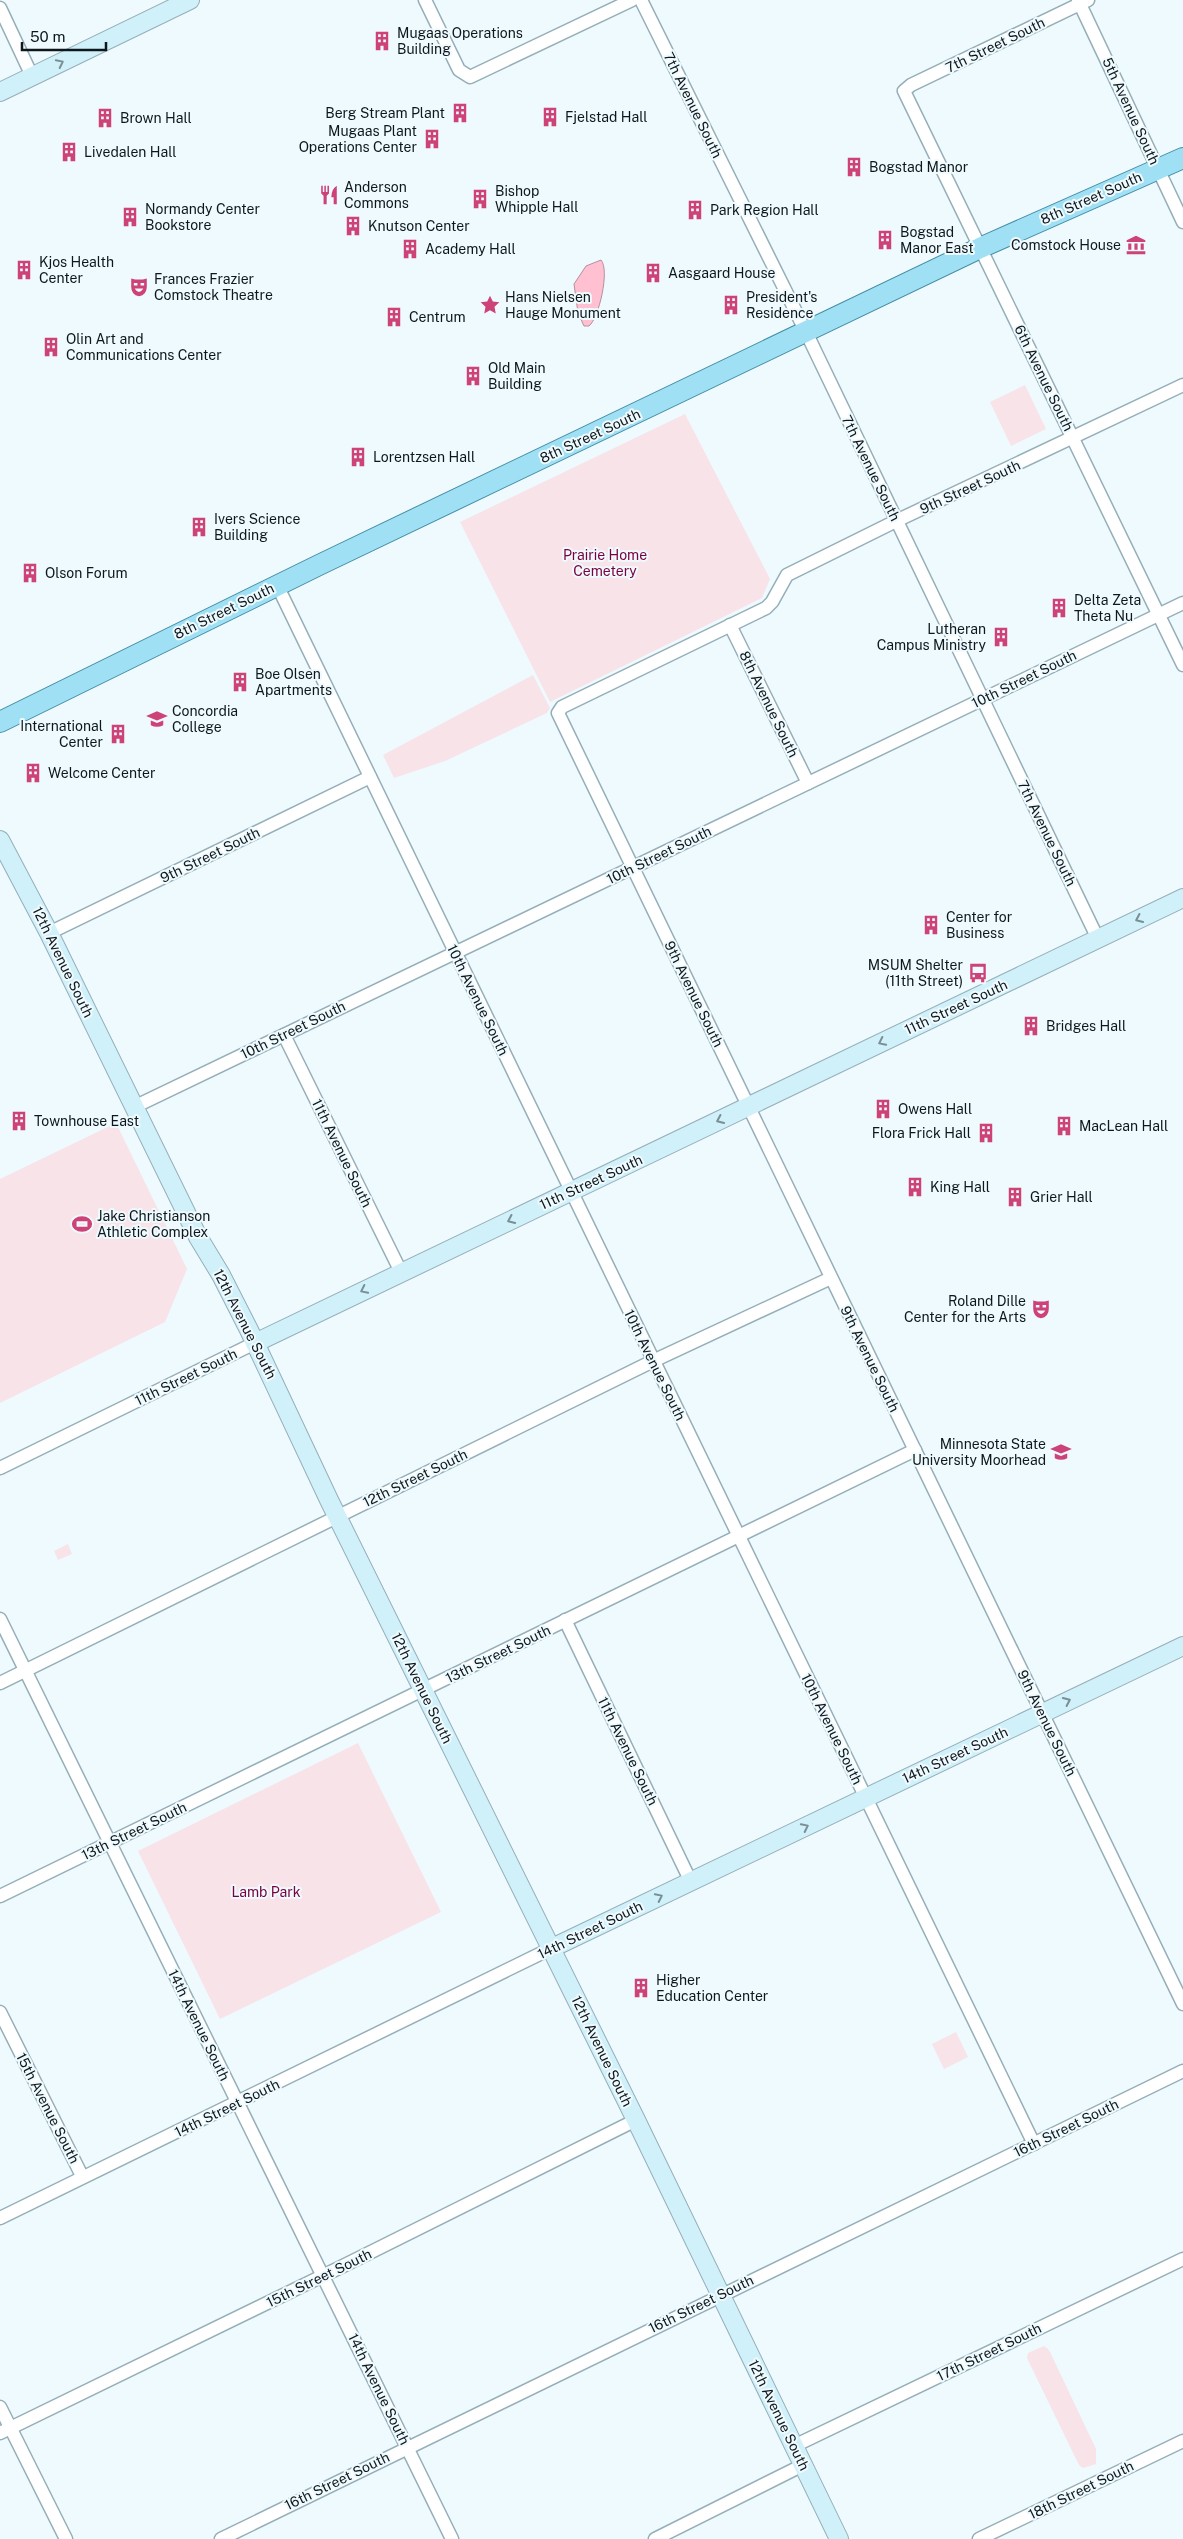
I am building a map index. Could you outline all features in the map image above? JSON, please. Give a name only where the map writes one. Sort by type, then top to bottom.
[{"type":"main road","name":"8th Street South","points":[[0,722],[277,585],[980,248],[1183,158]]},
{"type":"street","points":[[0,92],[190,0]]},
{"type":"street","points":[[425,0],[459,70],[470,77],[632,0]]},
{"type":"street","name":"7th Avenue South","points":[[641,0],[806,332],[1098,938]]},
{"type":"street","name":"7th Street South","points":[[904,91],[910,85],[1082,1]]},
{"type":"street","name":"5th Avenue South","points":[[1082,1],[1183,222]]},
{"type":"street","points":[[0,8],[32,76]]},
{"type":"street","name":"6th Avenue South","points":[[904,91],[1183,664]]},
{"type":"street","name":"9th Street South","points":[[558,713],[562,707],[766,608],[772,602],[787,576],[896,521],[1073,439],[1183,385]]},
{"type":"street","name":"10th Avenue South","points":[[277,585],[652,1361],[1034,2144]]},
{"type":"street","name":"10th Street South","points":[[134,1107],[1183,603]]},
{"type":"street","name":"8th Avenue South","points":[[730,625],[808,783]]},
{"type":"street","name":"9th Avenue South","points":[[558,713],[1183,2004]]},
{"type":"street","name":"9th Street South","points":[[49,933],[370,777]]},
{"type":"street","name":"12th Avenue South","points":[[0,840],[49,933],[198,1237],[221,1275],[255,1343],[337,1516],[552,1948],[839,2539]]},
{"type":"street","name":"11th Street South","points":[[0,1468],[400,1272],[1183,898]]},
{"type":"street","name":"11th Avenue South","points":[[284,1035],[400,1272]]},
{"type":"street","name":"12th Street South","points":[[0,1682],[652,1361],[831,1278]]},
{"type":"street","name":"13th Street South","points":[[0,1896],[914,1450]]},
{"type":"street","name":"14th Avenue South","points":[[0,1619],[237,2103],[324,2275],[452,2539]]},
{"type":"street","name":"11th Avenue South","points":[[565,1620],[691,1882]]},
{"type":"street","name":"14th Street South","points":[[0,2218],[82,2176],[237,2103],[552,1948],[1183,1646]]},
{"type":"street","name":"15th Avenue South","points":[[0,2012],[82,2176]]},
{"type":"street","name":"16th Street South","points":[[221,2539],[719,2295],[1183,2071]]},
{"type":"street","name":"15th Street South","points":[[5,2431],[636,2120]]},
{"type":"street","name":"17th Street South","points":[[794,2446],[1183,2259]]},
{"type":"street","points":[[0,2406],[5,2431],[66,2539]]},
{"type":"street","name":"18th Street South","points":[[979,2539],[1183,2441]]},
{"type":"street","points":[[655,2539],[804,2465]]},
{"type":"green space","points":[[1025,385],[1046,429],[1011,446],[990,402]]},
{"type":"green space","name":"Prairie Home Cemetery","points":[[685,414],[770,579],[762,598],[550,702],[460,522]]},
{"type":"green space","points":[[533,675],[550,708],[547,713],[445,761],[394,778],[383,755]]},
{"type":"green space","name":"Jake Christianson Athletic Complex","points":[[116,1123],[187,1269],[165,1322],[0,1403],[0,1179]]},
{"type":"green space","points":[[68,1544],[72,1554],[58,1560],[54,1551]]},
{"type":"green space","name":"Lamb Park","points":[[358,1743],[441,1912],[220,2019],[138,1851]]},
{"type":"green space","points":[[956,2032],[968,2057],[944,2069],[932,2044]]},
{"type":"green space","points":[[1044,2346],[1049,2350],[1096,2449],[1096,2464],[1083,2468],[1079,2465],[1027,2358],[1028,2353]]},
{"type":"shaded area","points":[[601,260],[604,283],[600,304],[593,321],[589,326],[584,326],[578,313],[574,284],[586,266]]},
{"type":"place","name":"Mugaas Operations Building","points":[[382,41]]},
{"type":"place","name":"Berg Stream Plant","points":[[460,113]]},
{"type":"place","name":"Fjelstad Hall","points":[[550,117]]},
{"type":"place","name":"Brown Hall","points":[[105,118]]},
{"type":"place","name":"Mugaas Plant Operations Center","points":[[432,139]]},
{"type":"place","name":"Livedalen Hall","points":[[69,152]]},
{"type":"place","name":"Bogstad Manor","points":[[854,167]]},
{"type":"place","name":"Anderson Commons","points":[[329,195]]},
{"type":"place","name":"Bishop Whipple Hall","points":[[480,199]]},
{"type":"place","name":"Park Region Hall","points":[[695,210]]},
{"type":"place","name":"Normandy Center Bookstore","points":[[130,217]]},
{"type":"place","name":"Knutson Center","points":[[353,226]]},
{"type":"place","name":"Bogstad Manor East","points":[[885,240]]},
{"type":"place","name":"Comstock House","points":[[1136,245]]},
{"type":"place","name":"Academy Hall","points":[[410,249]]},
{"type":"place","name":"Kjos Health Center","points":[[24,270]]},
{"type":"place","name":"Aasgaard House","points":[[653,273]]},
{"type":"place","name":"Frances Frazier Comstock Theatre","points":[[139,287]]},
{"type":"place","name":"Hans Nielsen Hauge Monument","points":[[490,305]]},
{"type":"place","name":"President's Residence","points":[[731,305]]},
{"type":"place","name":"Centrum","points":[[394,317]]},
{"type":"place","name":"Olin Art and Communications Center","points":[[51,347]]},
{"type":"place","name":"Old Main Building","points":[[473,376]]},
{"type":"place","name":"Lorentzsen Hall","points":[[358,457]]},
{"type":"place","name":"Ivers Science Building","points":[[199,527]]},
{"type":"place","name":"Olson Forum","points":[[30,573]]},
{"type":"place","name":"Delta Zeta Theta Nu","points":[[1059,608]]},
{"type":"place","name":"Lutheran Campus Ministry","points":[[1001,637]]},
{"type":"place","name":"Boe Olsen Apartments","points":[[240,682]]},
{"type":"place","name":"Concordia College","points":[[157,719]]},
{"type":"place","name":"International Center","points":[[118,734]]},
{"type":"place","name":"Welcome Center","points":[[33,773]]},
{"type":"place","name":"Center for Business","points":[[931,925]]},
{"type":"place","name":"MSUM Shelter (11th Street)","points":[[978,973]]},
{"type":"place","name":"Bridges Hall","points":[[1031,1026]]},
{"type":"place","name":"Owens Hall","points":[[883,1109]]},
{"type":"place","name":"Townhouse East","points":[[19,1121]]},
{"type":"place","name":"MacLean Hall","points":[[1064,1126]]},
{"type":"place","name":"Flora Frick Hall","points":[[986,1133]]},
{"type":"place","name":"King Hall","points":[[915,1187]]},
{"type":"place","name":"Grier Hall","points":[[1015,1197]]},
{"type":"place","name":"Jake Christianson Athletic Complex","points":[[82,1224]]},
{"type":"place","name":"Roland Dille Center for the Arts","points":[[1041,1309]]},
{"type":"place","name":"Minnesota State University Moorhead","points":[[1061,1452]]},
{"type":"place","name":"Higher Education Center","points":[[641,1988]]}]
